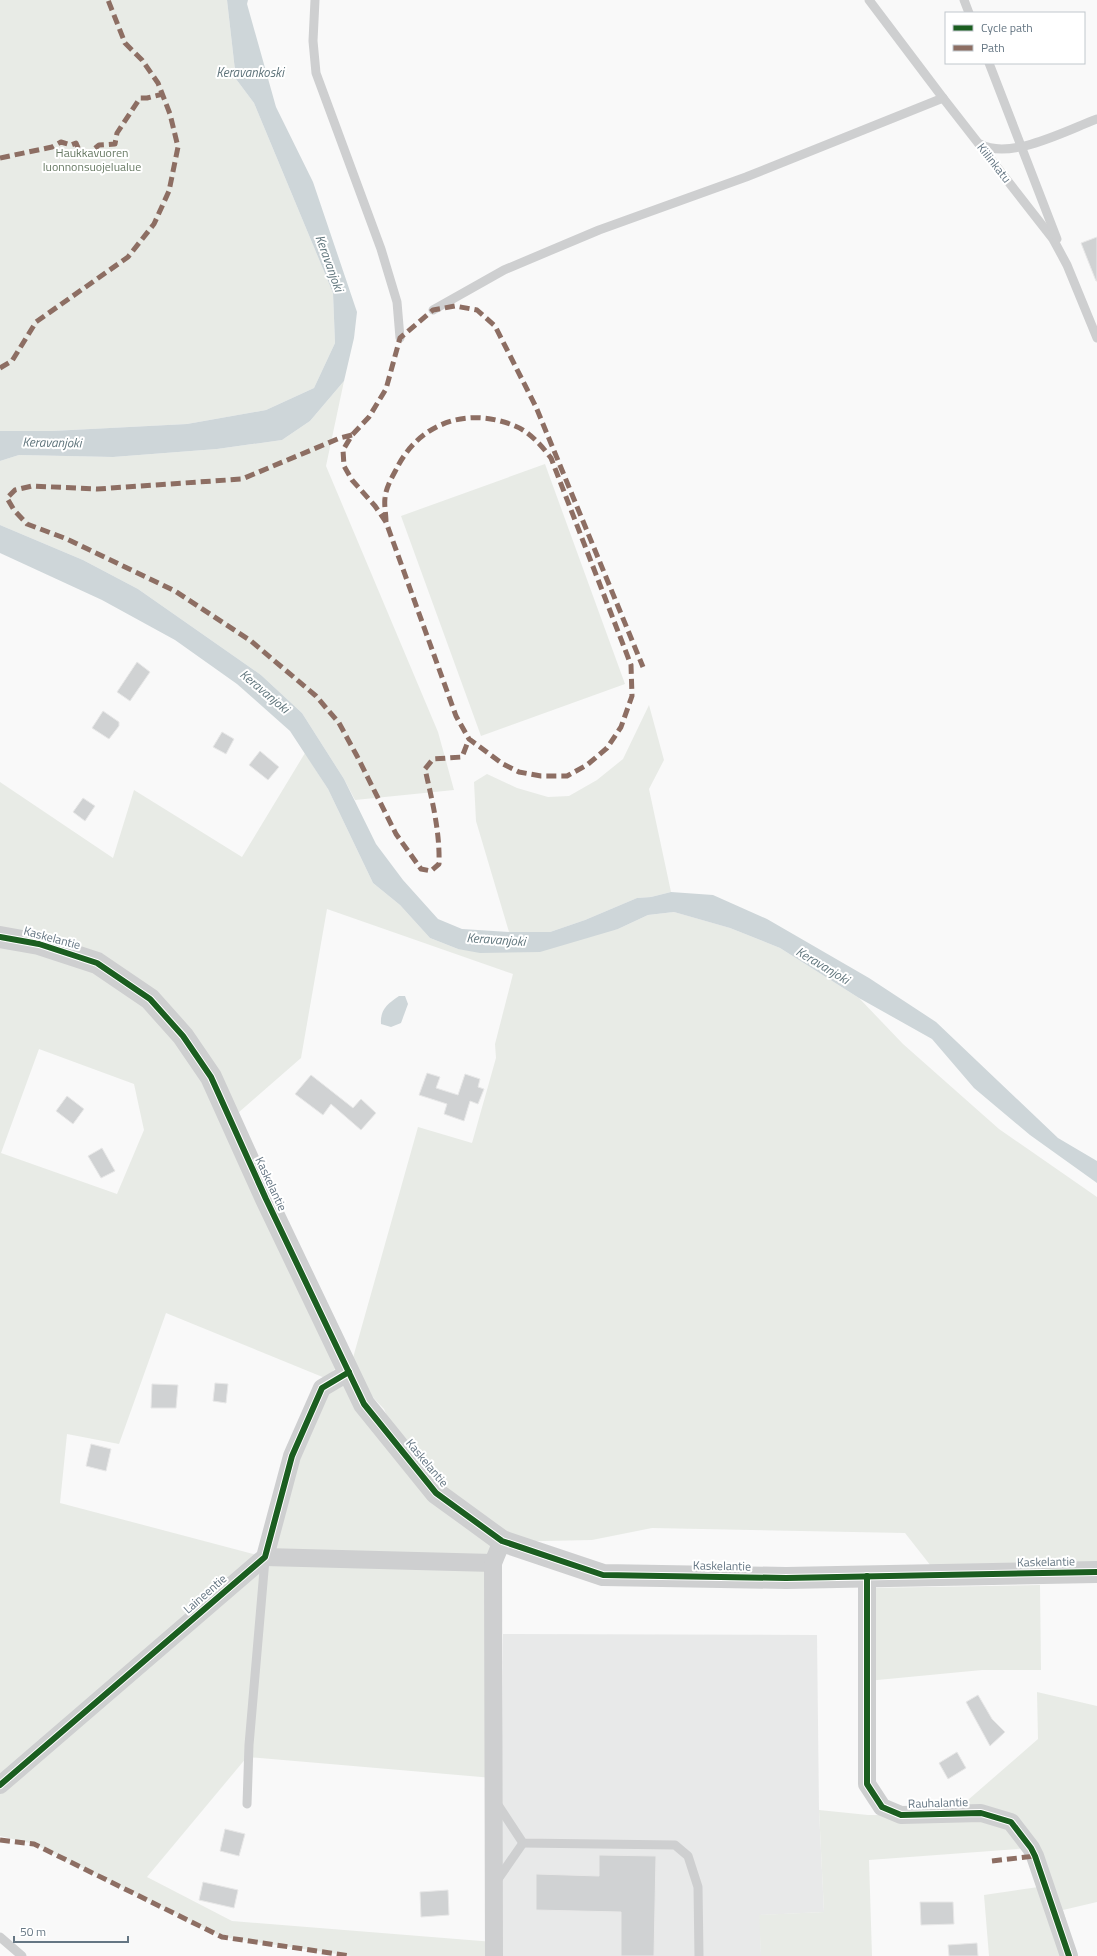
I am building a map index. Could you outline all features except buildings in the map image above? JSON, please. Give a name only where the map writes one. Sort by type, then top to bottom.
[{"type":"street","name":"Kaskelantie","points":[[0,937],[39,944],[97,962],[150,999],[183,1036],[211,1077],[272,1213],[364,1404],[436,1493],[502,1541],[603,1575],[786,1578],[1097,1572]]},
{"type":"street","points":[[349,1372],[322,1388],[292,1456],[265,1557],[493,1563]]},
{"type":"street","points":[[494,1956],[493,1563],[502,1541]]},
{"type":"street","name":"Laineentie","points":[[0,1785],[265,1557]]},
{"type":"street","name":"Rauhalantie","points":[[866,1576],[867,1784],[882,1807],[901,1815],[981,1813],[1011,1822],[1031,1848],[1035,1856],[1069,1956]]},
{"type":"lane","points":[[315,0],[313,41],[316,73],[381,249],[397,302],[400,338]]},
{"type":"lane","name":"Kiilinkatu","points":[[869,0],[942,98],[978,142],[1052,239],[1067,265],[1097,338]]},
{"type":"lane","points":[[964,0],[969,12]]},
{"type":"lane","points":[[989,64],[1020,147],[1067,265]]},
{"type":"lane","points":[[433,310],[504,270],[599,230],[746,177],[942,98]]},
{"type":"lane","points":[[978,142],[988,148],[1008,150],[1097,119]]},
{"type":"lane","points":[[247,1804],[249,1746],[265,1557]]},
{"type":"lane","points":[[493,1798],[523,1843]]},
{"type":"lane","points":[[494,1885],[523,1843]]},
{"type":"lane","points":[[523,1843],[675,1845],[688,1856],[698,1887],[699,1956]]},
{"type":"lane","points":[[0,1938],[22,1956]]},
{"type":"shaded area","points":[[503,1634],[817,1635],[819,1810],[824,1912],[760,1915],[761,1956],[500,1956]]},
{"type":"green space","name":"Haukkavuoren luonnonsuojelualue","points":[[0,0],[227,0],[236,79],[254,103],[333,293],[335,343],[314,388],[266,410],[187,424],[52,431],[0,431]]},
{"type":"green space","points":[[344,381],[326,466],[438,732],[454,790],[355,800],[344,779],[302,713],[261,675],[138,589],[83,560],[0,525],[0,461],[19,455],[113,457],[217,449],[282,440],[310,421]]},
{"type":"green space","points":[[545,464],[625,684],[481,736],[401,516]]},
{"type":"green space","points":[[649,705],[664,760],[649,789],[671,892],[651,897],[637,898],[585,920],[550,932],[509,932],[476,821],[474,782],[487,774],[517,788],[548,797],[569,796],[597,780],[623,759]]},
{"type":"green space","points":[[305,753],[328,789],[373,883],[400,905],[430,938],[458,949],[618,929],[648,915],[674,912],[730,928],[780,948],[859,998],[903,1044],[999,1129],[1097,1197],[1097,1572],[938,1575],[905,1533],[652,1528],[592,1540],[492,1542],[493,1778],[247,1757],[147,1877],[232,1921],[494,1942],[494,1956],[351,1956],[222,1937],[34,1844],[0,1836],[0,782],[113,858],[134,790],[242,857]],"holes":[[[327,909],[513,974],[495,1044],[496,1058],[472,1143],[418,1127],[349,1372],[322,1388],[265,1557],[60,1503],[67,1434],[119,1444],[166,1313],[325,1378],[344,1361],[230,1120],[301,1058]],[[39,1049],[134,1084],[144,1130],[117,1194],[1,1153]],[[351,1374],[384,1409],[401,1449]]]},
{"type":"green space","points":[[1040,1585],[1041,1670],[982,1670],[867,1681],[867,1588]]},
{"type":"green space","points":[[1037,1692],[1097,1706],[1097,1902],[1063,1910],[1077,1956],[989,1956],[984,1895],[1045,1886],[1031,1848],[869,1860],[872,1956],[761,1956],[759,1915],[824,1912],[819,1810],[868,1815],[901,1815],[968,1800],[1038,1739]]},
{"type":"water","points":[[227,0],[248,0],[247,4],[276,107],[313,182],[357,312],[354,338],[344,381],[310,421],[282,440],[217,449],[113,457],[19,455],[0,461],[0,431],[52,431],[187,424],[266,410],[314,388],[335,343],[333,293],[254,103],[236,79]]},
{"type":"water","name":"Keravanjoki","points":[[0,525],[83,560],[138,589],[261,675],[302,713],[344,779],[376,844],[403,880],[438,919],[462,929],[509,932],[550,932],[585,920],[637,898],[651,897],[671,892],[713,895],[767,919],[869,978],[936,1022],[1058,1138],[1097,1161],[1097,1183],[1030,1135],[974,1088],[932,1039],[859,998],[780,948],[730,928],[674,912],[648,915],[618,929],[540,952],[480,953],[458,949],[430,938],[400,905],[373,883],[328,789],[290,731],[237,684],[175,640],[102,600],[0,553]]},
{"type":"water","points":[[399,996],[405,996],[408,1004],[401,1023],[391,1027],[381,1024],[383,1011]]},
{"type":"marked path","points":[[0,368],[12,361],[36,322],[128,257],[154,224],[169,191],[178,147],[170,114],[158,83],[142,60],[125,43],[108,0]]},
{"type":"marked path","points":[[0,158],[52,147],[61,142],[71,145],[76,143],[79,150],[89,153],[99,145],[115,144],[117,133],[140,98],[163,94]]},
{"type":"marked path","points":[[386,522],[385,498],[387,489],[399,464],[409,449],[421,437],[434,428],[465,418],[498,420],[526,432],[539,444],[551,458],[631,665],[632,696],[621,727],[607,748],[587,765],[567,776],[541,776],[519,772],[503,764],[469,739],[456,716],[386,522],[375,506],[352,480],[344,466],[343,450],[352,435],[369,417],[386,389],[400,338],[433,310],[455,306],[477,310],[495,326],[536,407],[643,667]]},
{"type":"marked path","points":[[352,435],[340,438],[242,479],[97,489],[32,486],[15,490],[7,498],[14,510],[27,524],[67,539],[175,591],[251,641],[316,696],[339,723],[396,834],[421,869],[431,871],[439,864],[437,828],[425,769],[433,759],[462,757],[469,739]]},
{"type":"marked path","points":[[0,1840],[34,1844],[222,1937],[351,1956]]},
{"type":"marked path","points":[[992,1861],[1035,1856]]},
{"type":"cycle path","points":[[0,937],[39,944],[97,963],[150,999],[183,1036],[211,1077],[266,1199],[364,1404],[436,1493],[502,1541],[603,1575],[786,1578],[1097,1572]]},
{"type":"cycle path","points":[[0,1785],[265,1557],[292,1456],[322,1388],[349,1372]]},
{"type":"cycle path","points":[[867,1576],[867,1784],[882,1807],[901,1815],[981,1813],[1011,1822],[1031,1848],[1035,1856],[1069,1956]]},
{"type":"water label","name":"Keravankoski","points":[[250,72]]}]
